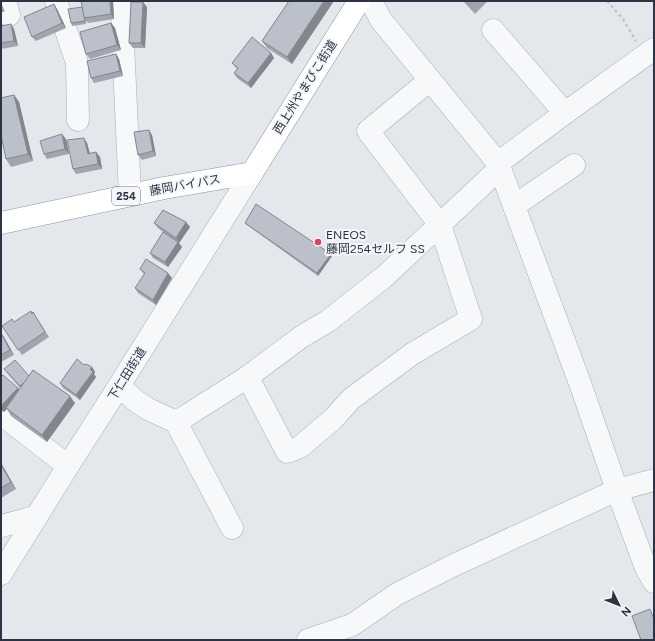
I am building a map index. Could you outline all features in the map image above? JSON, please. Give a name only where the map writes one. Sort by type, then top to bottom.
[{"type":"highway","name":"西上州やまびこ街道","points":[[252,173],[359,1]]},
{"type":"highway","name":"藤岡バイパス","points":[[1,223],[164,188],[252,173]]},
{"type":"street","points":[[56,1],[77,63],[78,120]]},
{"type":"street","points":[[122,1],[130,195]]},
{"type":"street","points":[[371,1],[382,20],[499,166],[581,386],[616,490],[646,568],[654,582]]},
{"type":"street","points":[[493,30],[565,113]]},
{"type":"street","points":[[176,422],[246,378],[301,337],[328,321],[384,277],[440,225],[499,166],[565,113],[650,53]]},
{"type":"street","points":[[246,378],[287,452],[300,447],[333,419],[351,399],[412,354],[471,319],[440,225],[368,132],[430,80]]},
{"type":"street","points":[[514,206],[574,165]]},
{"type":"street","name":"下仁田街道","points":[[1,574],[252,173]]},
{"type":"street","points":[[119,386],[148,409],[176,422],[232,528]]},
{"type":"street","points":[[1,414],[68,466]]},
{"type":"street","points":[[308,640],[352,625],[397,594],[452,566],[616,490],[654,480]]},
{"type":"street","points":[[1,526],[36,517]]},
{"type":"path","points":[[608,1],[650,53]]},
{"type":"building","points":[[81,1],[110,1],[111,14],[84,18]]},
{"type":"building","points":[[289,1],[324,1],[287,57],[262,41]]},
{"type":"building","points":[[131,2],[143,2],[141,43],[129,43]]},
{"type":"building","points":[[54,4],[62,23],[32,37],[24,17]]},
{"type":"building","points":[[82,7],[85,21],[71,23],[68,9]]},
{"type":"building","points":[[111,23],[117,45],[86,54],[80,32]]},
{"type":"building","points":[[11,24],[14,41],[1,43],[1,26]]},
{"type":"building","points":[[252,37],[271,53],[248,83],[234,73],[238,68],[232,63]]},
{"type":"building","points":[[116,54],[120,71],[91,78],[87,61]]},
{"type":"building","points":[[14,95],[28,154],[6,159],[1,135],[1,98]]},
{"type":"building","points":[[149,130],[153,151],[138,155],[134,132]]},
{"type":"building","points":[[62,134],[65,149],[44,154],[40,141]]},
{"type":"building","points":[[84,138],[88,154],[96,152],[98,164],[73,169],[67,140]]},
{"type":"building","points":[[256,204],[331,254],[317,273],[245,223]]},
{"type":"building","points":[[163,210],[186,222],[176,238],[154,223]]},
{"type":"building","points":[[163,232],[178,242],[165,262],[150,253]]},
{"type":"building","points":[[146,259],[168,273],[153,300],[135,288],[145,273],[140,269]]},
{"type":"building","points":[[31,311],[45,332],[18,350],[2,326],[12,319],[14,322]]},
{"type":"building","points":[[1,333],[10,350],[1,355]]},
{"type":"building","points":[[77,359],[84,365],[86,364],[92,367],[90,369],[93,372],[76,395],[60,383]]},
{"type":"building","points":[[15,360],[29,376],[20,386],[4,369]]},
{"type":"building","points":[[33,370],[70,396],[42,435],[6,408]]},
{"type":"building","points":[[3,375],[18,388],[1,406],[1,378]]},
{"type":"building","points":[[1,465],[11,482],[1,488]]},
{"type":"building","points":[[650,609],[654,619],[654,640],[641,640],[632,616]]},
{"type":"place","name":"ENEOS 藤岡254セルフ SS","points":[[318,242]]}]
